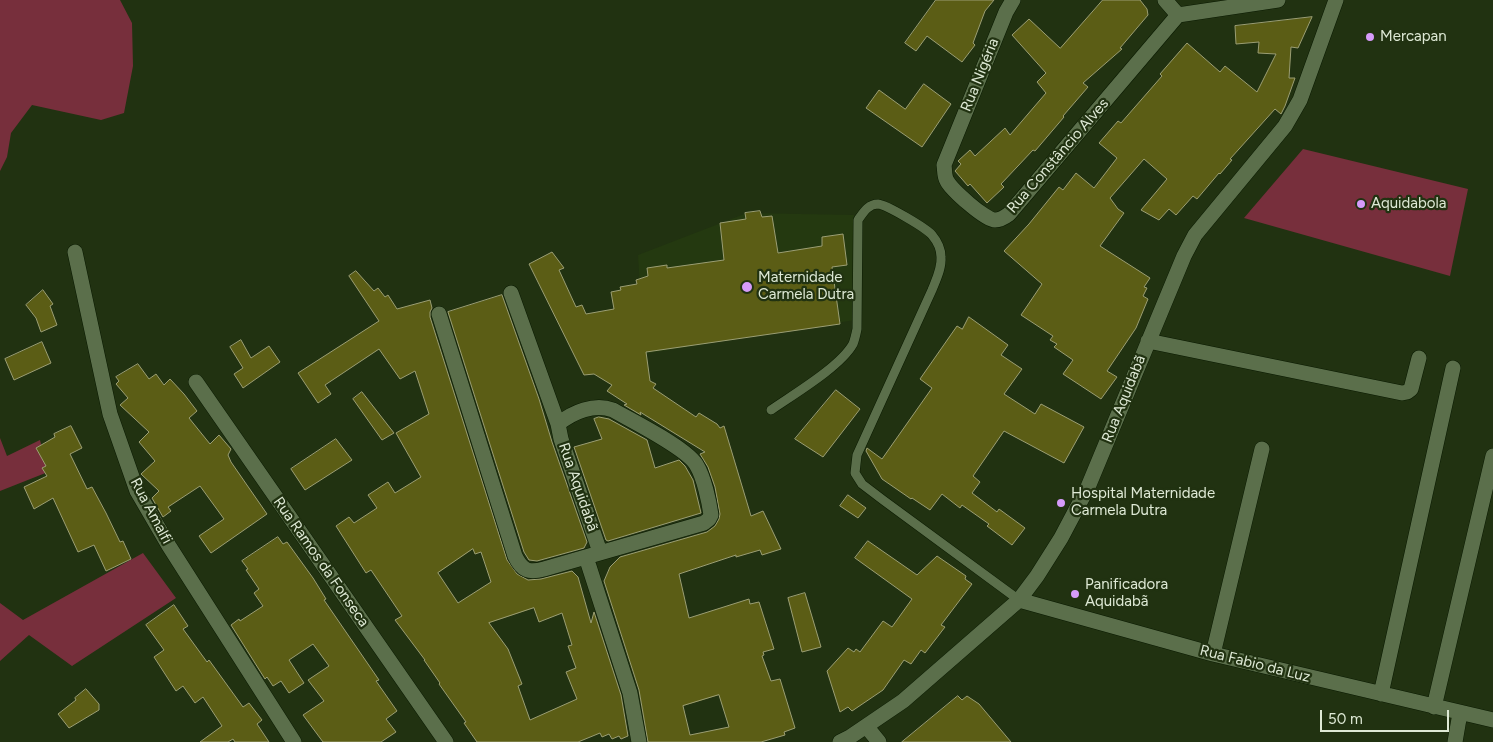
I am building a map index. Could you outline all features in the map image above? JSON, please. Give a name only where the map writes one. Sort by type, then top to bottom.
[{"type":"street","name":"Rua Nigéria","points":[[950,152],[1003,20],[1013,0]]},
{"type":"street","points":[[1165,0],[1178,15],[1278,0]]},
{"type":"street","name":"Rua Aquidabã","points":[[840,742],[903,701],[1018,600],[1037,576],[1062,538],[1088,487],[1194,235],[1285,126],[1300,100],[1336,0]]},
{"type":"street","name":"Rua Constâncio Alves","points":[[950,152],[944,165],[948,182],[989,219],[1003,218],[1009,214],[1178,15]]},
{"type":"street","name":"Rua Amalfi","points":[[75,252],[110,414],[137,491],[168,546],[294,742]]},
{"type":"street","points":[[511,293],[558,424]]},
{"type":"street","name":"Rua Aquidabã","points":[[439,314],[515,556],[518,563],[527,570],[535,571],[593,554],[704,523],[711,515],[697,466],[690,456],[604,406],[592,407],[558,424],[561,439],[593,554],[630,693],[639,742]]},
{"type":"street","points":[[1148,341],[1402,393],[1411,389],[1420,358]]},
{"type":"street","points":[[1380,694],[1453,368]]},
{"type":"street","name":"Rua Ramos da Fonseca","points":[[196,382],[446,742]]},
{"type":"street","points":[[1212,654],[1262,449]]},
{"type":"street","points":[[1434,707],[1493,456]]},
{"type":"street","name":"Rua Fabio da Luz","points":[[1018,600],[1212,654],[1493,720]]},
{"type":"street","points":[[1455,742],[1460,713]]},
{"type":"street","points":[[866,726],[878,742]]},
{"type":"lane","points":[[771,410],[831,367],[853,343],[857,329],[858,220],[862,213],[869,207],[879,204],[888,207],[924,228],[933,235],[938,244],[941,256],[940,270],[857,455],[855,473],[862,484],[1018,600]]},
{"type":"shaded area","points":[[0,0],[120,0],[132,23],[133,66],[124,113],[101,120],[32,105],[11,133],[7,157],[0,171]]},
{"type":"shaded area","name":"Aquidabola","points":[[1303,149],[1468,189],[1450,276],[1244,218]]},
{"type":"shaded area","name":"Maternidade Carmela Dutra","points":[[747,213],[854,215],[855,320],[644,354],[638,255]]},
{"type":"shaded area","points":[[0,438],[7,456],[40,440],[48,472],[0,491]]},
{"type":"shaded area","points":[[143,553],[176,598],[72,666],[29,635],[0,661],[0,603],[23,620]]},
{"type":"building","points":[[936,0],[994,0],[985,11],[973,43],[975,45],[962,62],[927,36],[916,51],[905,43]]},
{"type":"building","points":[[1103,0],[1140,0],[1147,9],[1148,15],[1120,48],[1122,49],[1083,83],[1088,87],[1064,117],[1035,151],[1033,150],[1001,184],[1004,187],[987,203],[955,171],[961,164],[958,161],[970,150],[975,156],[1005,128],[1010,135],[1046,93],[1037,82],[1046,73],[1012,35],[1029,19],[1060,48]]},
{"type":"building","points":[[1312,17],[1298,48],[1291,47],[1289,78],[1295,78],[1281,114],[1275,109],[1197,199],[1193,196],[1176,215],[1169,209],[1159,220],[1141,210],[1167,179],[1144,159],[1110,198],[1118,209],[1124,213],[1100,246],[1150,278],[1144,287],[1147,288],[1143,296],[1148,299],[1136,328],[1107,371],[1117,377],[1101,399],[1063,374],[1073,360],[1054,347],[1057,344],[1050,340],[1053,336],[1021,315],[1042,284],[1004,251],[1059,187],[1063,190],[1076,173],[1094,188],[1117,158],[1099,143],[1118,121],[1121,123],[1162,76],[1160,74],[1187,43],[1220,72],[1225,66],[1257,92],[1276,54],[1258,53],[1259,42],[1236,44],[1235,26]]},
{"type":"building","points":[[924,84],[951,104],[922,147],[866,108],[879,90],[905,109]]},
{"type":"building","points":[[760,211],[762,217],[772,216],[778,253],[822,246],[822,237],[843,234],[847,265],[832,267],[840,324],[646,352],[650,381],[656,384],[653,388],[696,417],[699,413],[717,424],[720,428],[724,426],[751,516],[763,511],[781,549],[762,555],[760,550],[736,557],[736,555],[679,574],[689,618],[749,599],[750,604],[759,602],[774,649],[763,652],[764,655],[762,656],[771,681],[780,679],[795,728],[784,732],[785,735],[761,742],[648,742],[639,690],[604,581],[610,567],[620,557],[707,532],[715,526],[720,514],[715,487],[708,467],[700,454],[705,452],[640,412],[641,415],[624,405],[627,404],[607,391],[612,385],[594,374],[584,375],[529,264],[552,252],[564,268],[559,270],[576,307],[582,305],[586,314],[614,309],[611,292],[621,290],[620,287],[637,284],[636,280],[648,276],[647,268],[667,265],[667,268],[724,260],[720,223],[746,219],[745,213]],"holes":[[[719,695],[729,727],[690,735],[683,706]]]},
{"type":"building","points":[[356,271],[374,291],[378,288],[385,297],[388,295],[397,309],[430,300],[432,308],[430,317],[507,560],[517,574],[528,580],[541,579],[572,571],[578,577],[591,623],[594,612],[621,695],[628,736],[621,739],[619,736],[612,739],[609,734],[602,737],[600,733],[578,742],[477,742],[425,660],[395,620],[402,616],[371,570],[366,573],[336,526],[349,517],[354,523],[377,508],[368,495],[388,482],[395,493],[421,477],[396,433],[429,414],[415,371],[400,379],[379,349],[325,385],[331,394],[318,403],[298,373],[379,321],[349,276]],"holes":[[[473,549],[475,554],[481,552],[491,582],[458,603],[438,573]],[[534,608],[539,622],[562,613],[572,645],[568,646],[576,668],[566,672],[577,699],[530,720],[518,686],[522,684],[508,649],[489,623]]]},
{"type":"building","points":[[43,290],[53,304],[50,306],[57,325],[41,332],[36,318],[26,305]]},
{"type":"building","points":[[502,295],[587,542],[584,548],[537,561],[529,560],[524,552],[448,312]]},
{"type":"building","points":[[969,317],[1008,345],[1001,355],[1022,369],[1004,394],[1035,414],[1041,404],[1084,427],[1064,463],[1004,431],[973,476],[980,482],[972,493],[997,512],[999,509],[1025,528],[1012,545],[987,526],[989,524],[962,505],[960,508],[942,494],[930,510],[911,499],[882,479],[866,451],[867,448],[882,459],[932,388],[920,379],[957,326],[962,329]]},
{"type":"building","points":[[241,340],[251,358],[269,346],[280,362],[243,388],[234,374],[243,368],[230,347]]},
{"type":"building","points":[[42,342],[51,363],[14,380],[5,359]]},
{"type":"building","points":[[138,364],[149,379],[156,374],[164,385],[170,379],[184,394],[197,411],[189,418],[210,444],[219,435],[231,449],[228,455],[231,462],[267,514],[211,553],[199,536],[224,519],[200,486],[168,507],[171,511],[163,517],[152,498],[159,491],[141,474],[155,461],[139,442],[149,432],[120,405],[128,398],[116,384],[119,381],[116,377]]},
{"type":"building","points":[[836,390],[860,409],[823,457],[795,439]]},
{"type":"building","points":[[362,392],[394,433],[382,440],[353,399]]},
{"type":"building","points":[[599,417],[609,419],[647,440],[655,468],[679,460],[693,480],[701,513],[608,541],[606,540],[574,447],[602,439],[594,419]]},
{"type":"building","points":[[71,426],[82,448],[70,454],[87,489],[92,487],[120,542],[123,541],[131,559],[106,571],[94,545],[78,552],[53,498],[34,509],[24,487],[47,476],[42,468],[46,466],[36,448],[55,437],[54,434]]},
{"type":"building","points":[[336,439],[352,460],[305,490],[291,469]]},
{"type":"building","points":[[848,495],[866,508],[858,518],[840,506]]},
{"type":"building","points":[[278,537],[283,544],[287,542],[313,578],[326,599],[324,600],[379,680],[376,681],[397,711],[386,719],[396,732],[381,742],[323,742],[303,715],[324,701],[308,680],[329,666],[313,644],[289,660],[304,683],[289,693],[281,681],[273,686],[267,677],[265,679],[231,625],[263,606],[254,593],[259,589],[242,561]]},
{"type":"building","points":[[868,541],[917,575],[937,556],[966,576],[965,579],[972,584],[941,625],[945,627],[925,653],[921,650],[911,664],[904,660],[883,690],[852,711],[848,707],[840,712],[827,671],[848,648],[854,652],[856,649],[860,652],[883,621],[892,627],[912,599],[855,558]]},
{"type":"building","points":[[805,593],[821,647],[802,652],[788,598]]},
{"type":"building","points":[[174,605],[188,626],[183,629],[207,662],[209,660],[243,707],[249,703],[262,720],[257,724],[269,742],[235,742],[233,739],[228,742],[200,742],[222,726],[203,697],[195,703],[183,686],[176,691],[154,657],[164,650],[146,625]]},
{"type":"building","points":[[86,689],[99,704],[99,710],[69,728],[58,714],[76,700],[75,698]]},
{"type":"building","points":[[958,696],[962,700],[967,696],[979,704],[1011,742],[902,742]]},
{"type":"place","name":"Mercapan","points":[[1370,37]]},
{"type":"place","name":"Aquidabola","points":[[1361,204]]},
{"type":"place","name":"Maternidade Carmela Dutra","points":[[747,287]]},
{"type":"place","name":"Hospital Maternidade Carmela Dutra","points":[[1061,503]]},
{"type":"place","name":"Panificadora Aquidabã","points":[[1075,594]]}]
